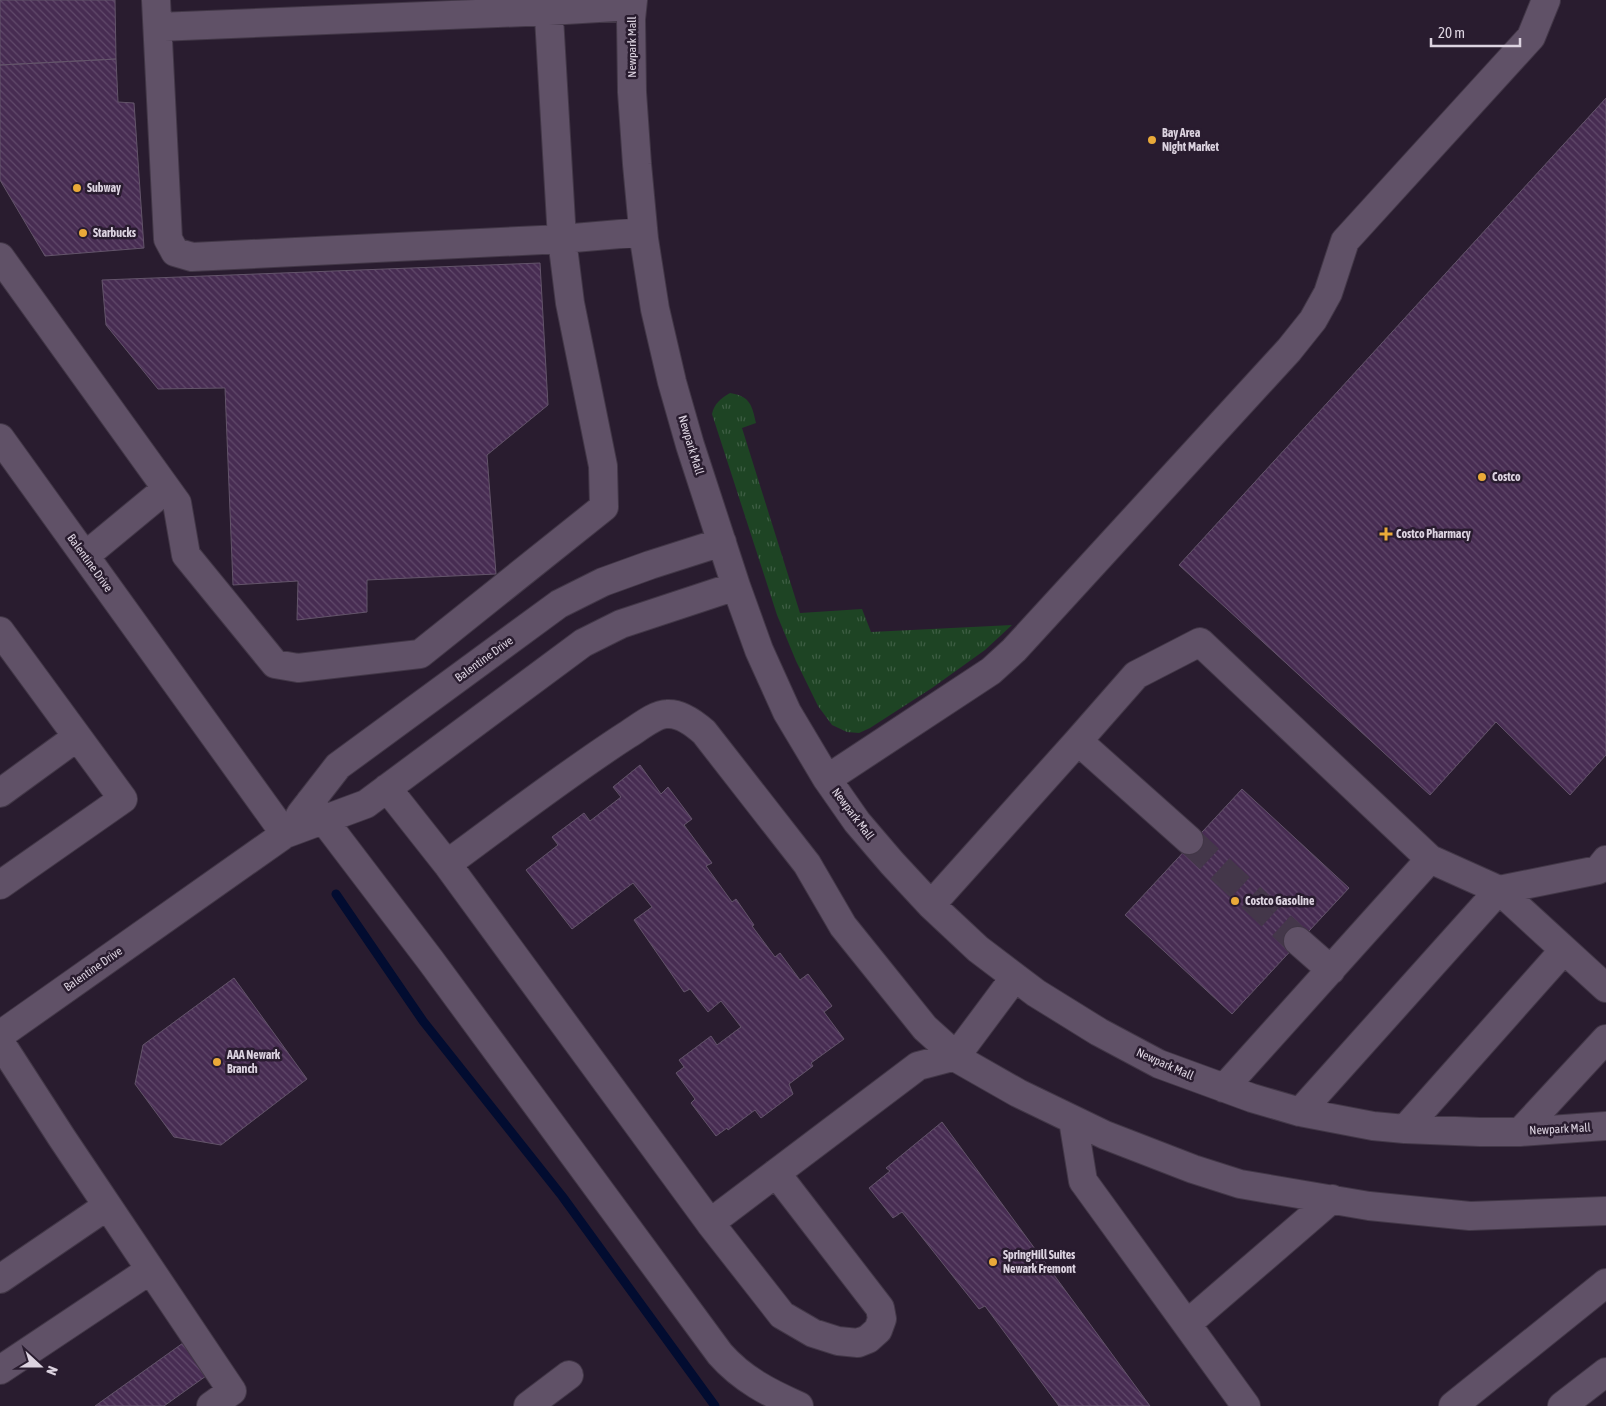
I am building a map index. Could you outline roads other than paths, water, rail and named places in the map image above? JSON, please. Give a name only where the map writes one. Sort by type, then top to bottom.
[{"type":"street","points":[[156,0],[168,239],[175,252],[192,257],[562,239],[643,232]]},
{"type":"street","points":[[827,779],[991,671],[1014,650],[1259,383],[1307,328],[1328,293],[1345,241],[1531,37],[1546,0]]},
{"type":"street","points":[[158,27],[633,3]]},
{"type":"street","name":"Newpark Mall","points":[[633,3],[632,92],[636,164],[643,232],[655,309],[672,382],[690,444],[759,650],[787,712],[827,779],[857,822],[892,863],[931,905],[978,949],[1036,993],[1099,1032],[1159,1064],[1224,1088],[1300,1112],[1373,1126],[1480,1132],[1520,1132],[1606,1126]]},
{"type":"street","points":[[0,257],[177,503],[186,555],[275,664],[298,668],[420,654],[604,507],[603,466],[570,304],[562,239],[548,6]]},
{"type":"street","name":"Balentine Drive","points":[[0,438],[285,834]]},
{"type":"street","points":[[85,556],[166,489]]},
{"type":"street","name":"Balentine Drive","points":[[0,1035],[317,811],[338,766],[559,604],[603,582],[722,542]]},
{"type":"street","points":[[736,586],[621,624],[583,643],[366,804],[317,811],[720,1354],[745,1378],[799,1406]]},
{"type":"street","points":[[0,631],[122,799],[0,885]]},
{"type":"street","points":[[931,905],[1136,674],[1200,642],[1430,859],[1499,890],[1606,988]]},
{"type":"street","points":[[446,864],[606,748],[652,719],[667,714],[680,717],[691,721],[704,732],[807,864],[843,926],[925,1028],[956,1056],[1018,1093],[1114,1138],[1193,1169],[1240,1184],[1369,1206],[1470,1216],[1606,1211]]},
{"type":"street","points":[[0,793],[77,737]]},
{"type":"street","points":[[1078,741],[1189,840]]},
{"type":"street","points":[[388,788],[710,1223],[782,1315],[813,1333],[838,1341],[858,1343],[868,1339],[878,1330],[882,1319],[880,1308],[776,1173]]},
{"type":"street","points":[[1224,1088],[1430,859]]},
{"type":"street","points":[[1300,1112],[1499,890],[1603,869]]},
{"type":"street","points":[[1298,940],[1331,970]]},
{"type":"street","points":[[1405,1129],[1564,950]]},
{"type":"street","points":[[710,1223],[918,1066],[956,1056],[1015,977]]},
{"type":"street","points":[[1520,1132],[1606,1039]]},
{"type":"street","points":[[0,1042],[232,1392],[211,1406]]},
{"type":"street","points":[[1073,1120],[1083,1181],[1246,1406]]},
{"type":"street","points":[[1187,1324],[1332,1199]]},
{"type":"street","points":[[0,1279],[107,1206]]},
{"type":"street","points":[[0,1370],[150,1270]]},
{"type":"street","points":[[1453,1406],[1606,1283]]},
{"type":"street","points":[[1562,1406],[1606,1372]]},
{"type":"street","points":[[528,1406],[569,1375]]},
{"type":"waterway","points":[[336,894],[423,1021],[562,1196],[715,1406]]},
{"type":"tunnel","points":[[1189,840],[1298,941]]},
{"type":"place","name":"Bay Area Night Market","points":[[1152,140]]},
{"type":"place","name":"Subway","points":[[77,188]]},
{"type":"place","name":"Starbucks","points":[[83,233]]},
{"type":"place","name":"Costco","points":[[1482,477]]},
{"type":"place","name":"Costco Pharmacy","points":[[1386,534]]},
{"type":"place","name":"Costco Gasoline","points":[[1235,901]]},
{"type":"place","name":"AAA Newark Branch","points":[[217,1062]]},
{"type":"place","name":"SpringHill Suites Newark Fremont","points":[[993,1262]]}]
